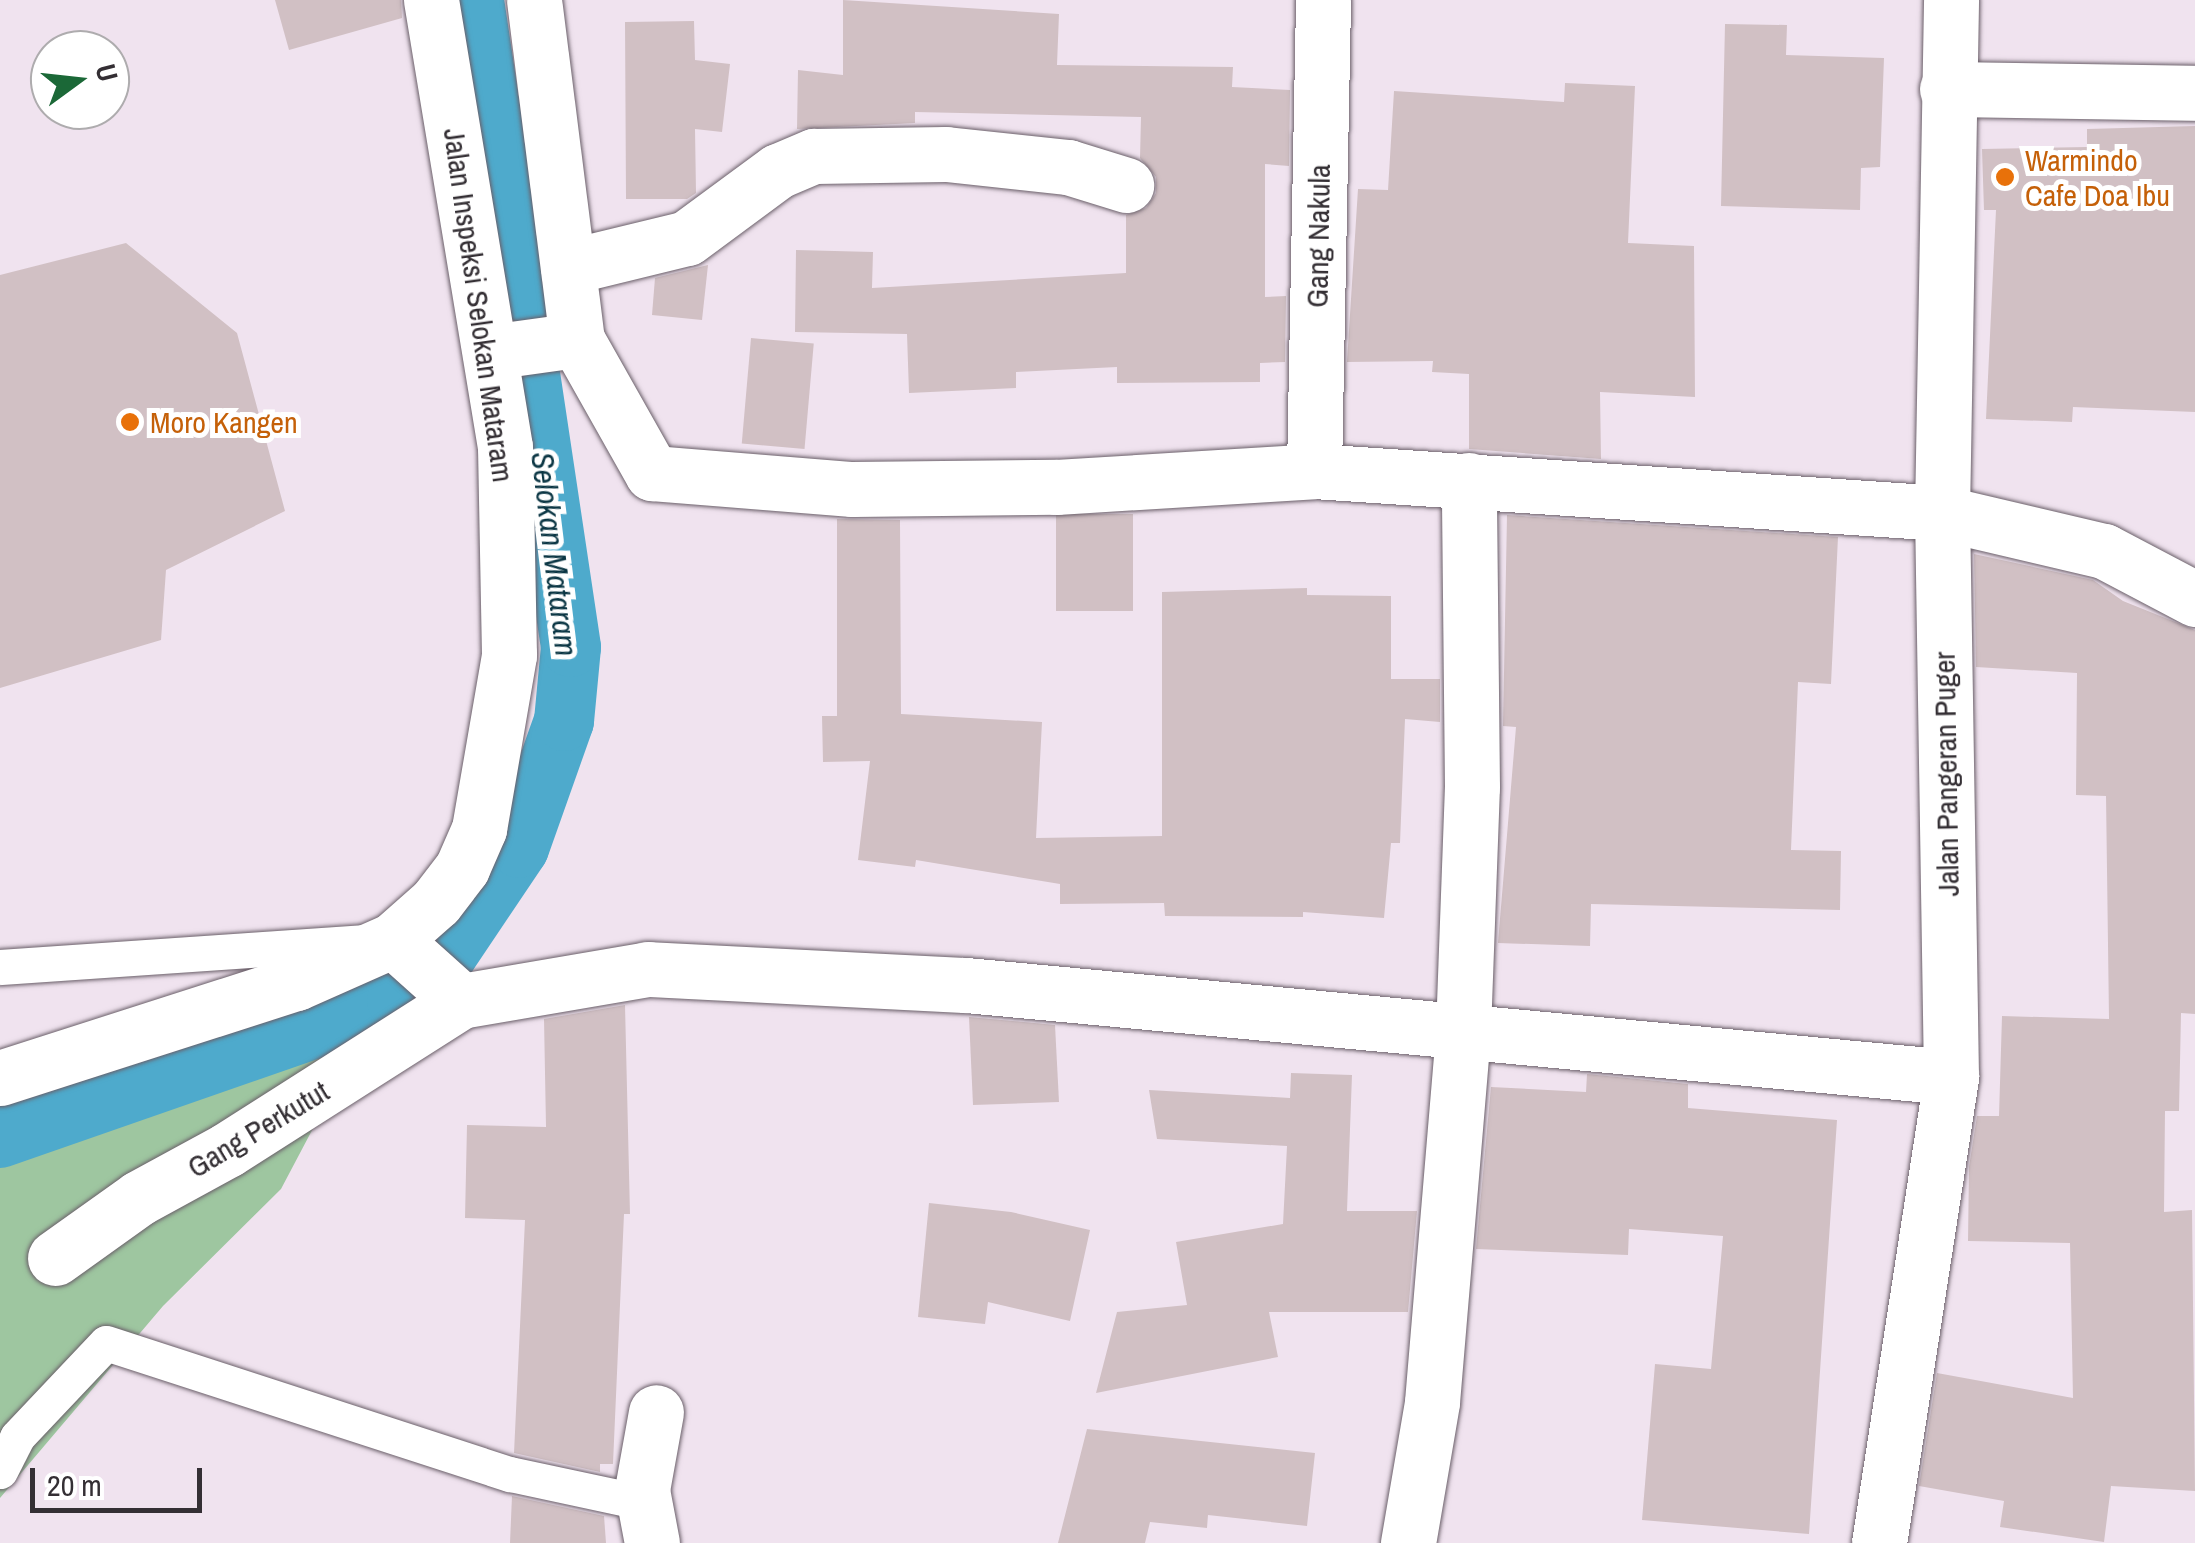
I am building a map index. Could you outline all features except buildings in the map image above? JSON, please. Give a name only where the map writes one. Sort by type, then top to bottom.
[{"type":"street","name":"Jalan Inspeksi Selokan Mataram","points":[[0,1078],[296,982],[426,971],[436,902],[462,868],[479,829],[508,654],[498,352],[432,0]]},
{"type":"street","points":[[534,0],[568,267],[569,341],[652,473],[852,490],[1056,487],[1314,472],[1942,513],[2104,552],[2195,599]]},
{"type":"street","name":"Gang Nakula","points":[[1314,472],[1322,0]]},
{"type":"street","name":"Jalan Pangeran Puger","points":[[1879,1543],[1952,1077],[1942,513],[1946,89],[1951,0]]},
{"type":"street","points":[[1946,89],[2195,92]]},
{"type":"street","points":[[568,267],[688,238],[778,171],[814,156],[946,154],[1068,166],[1126,184]]},
{"type":"street","points":[[498,352],[569,341]]},
{"type":"street","points":[[1408,1543],[1432,1402],[1463,1031],[1472,787],[1469,480]]},
{"type":"street","points":[[426,971],[648,969],[966,985],[1952,1077]]},
{"type":"street","name":"Gang Perkutut","points":[[56,1258],[138,1198],[243,1140],[426,971]]},
{"type":"street","points":[[648,1523],[656,1412]]},
{"type":"lane","points":[[0,966],[426,971]]},
{"type":"lane","points":[[0,1470],[17,1437],[106,1343],[510,1474],[648,1523]]},
{"type":"green space","points":[[366,1028],[281,1189],[163,1306],[0,1498],[0,1162]]},
{"type":"waterway","name":"Selokan Mataram","points":[[0,1138],[397,1000],[447,955],[519,848],[564,721],[571,647],[474,0]]},
{"type":"place","name":"Warmindo Cafe Doa Ibu","points":[[2005,177]]},
{"type":"place","name":"Moro Kangen","points":[[130,422]]}]
